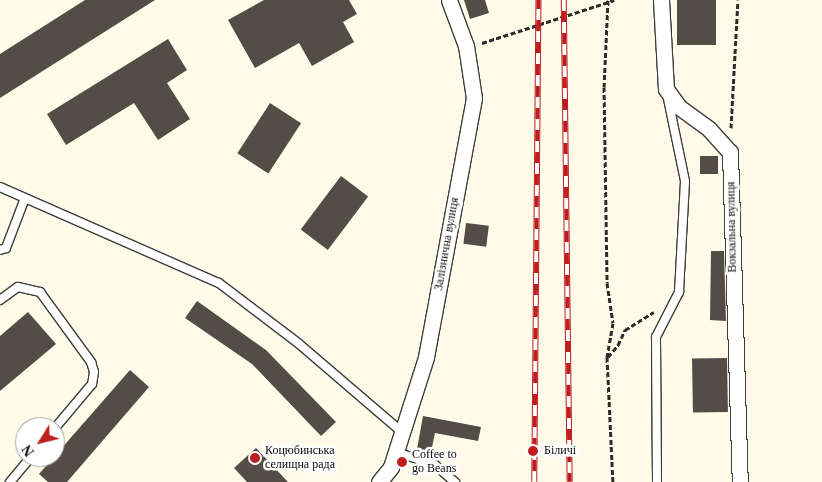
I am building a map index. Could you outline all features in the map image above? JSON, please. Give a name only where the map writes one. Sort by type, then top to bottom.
[{"type":"street","name":"Залізнична вулиця","points":[[379,482],[391,467],[426,357],[474,98],[466,46],[449,0]]},
{"type":"street","points":[[661,0],[666,89],[678,108],[709,129],[730,152]]},
{"type":"street","name":"Вокзальна вулиця","points":[[730,152],[740,482]]},
{"type":"lane","points":[[657,482],[656,338],[679,292],[685,181],[666,89]]},
{"type":"lane","points":[[0,187],[219,283],[298,344],[402,432]]},
{"type":"lane","points":[[0,250],[6,248],[25,198]]},
{"type":"lane","points":[[0,300],[18,287],[40,292],[91,362],[94,372],[92,384],[64,417]]},
{"type":"lane","points":[[396,452],[434,464],[455,482]]},
{"type":"lane","points":[[10,482],[23,467]]},
{"type":"path","points":[[466,46],[614,0]]},
{"type":"path","points":[[730,152],[738,0]]},
{"type":"path","points":[[607,1],[604,87],[607,283],[613,323],[607,357],[613,482]]},
{"type":"path","points":[[607,357],[618,345],[625,330],[675,300]]},
{"type":"building","points":[[85,0],[155,0],[0,98],[0,54]]},
{"type":"building","points":[[264,0],[349,0],[357,14],[343,22],[354,42],[312,66],[299,43],[255,68],[228,20]]},
{"type":"building","points":[[464,0],[485,0],[489,13],[470,19]]},
{"type":"building","points":[[677,0],[716,0],[716,45],[677,45]]},
{"type":"building","points":[[168,39],[187,70],[167,83],[190,119],[158,140],[134,103],[66,145],[47,114]]},
{"type":"building","points":[[270,103],[301,123],[268,173],[237,153]]},
{"type":"building","points":[[700,156],[718,156],[718,174],[700,174]]},
{"type":"building","points":[[341,176],[368,196],[328,250],[301,230]]},
{"type":"building","points":[[466,223],[489,226],[486,247],[463,244]]},
{"type":"building","points":[[711,251],[724,251],[726,321],[710,320]]},
{"type":"building","points":[[197,301],[266,350],[336,422],[321,436],[252,364],[185,318]]},
{"type":"building","points":[[28,312],[56,344],[0,391],[0,336]]},
{"type":"building","points":[[727,358],[728,412],[693,413],[692,359]]},
{"type":"building","points":[[130,370],[149,387],[67,482],[48,482],[39,474],[45,467],[65,467],[65,444]]},
{"type":"building","points":[[423,416],[481,427],[478,441],[435,433],[431,452],[417,449]]},
{"type":"building","name":"Коцюбинська селищна рада","points":[[256,448],[288,482],[247,482],[234,468]]},
{"type":"railway","points":[[534,482],[538,0]]},
{"type":"railway","points":[[564,0],[570,482]]},
{"type":"place","name":"Біличі","points":[[533,451]]},
{"type":"place","name":"Коцюбинська селищна рада","points":[[255,458]]},
{"type":"place","name":"Coffee to go Beans","points":[[402,462]]}]
